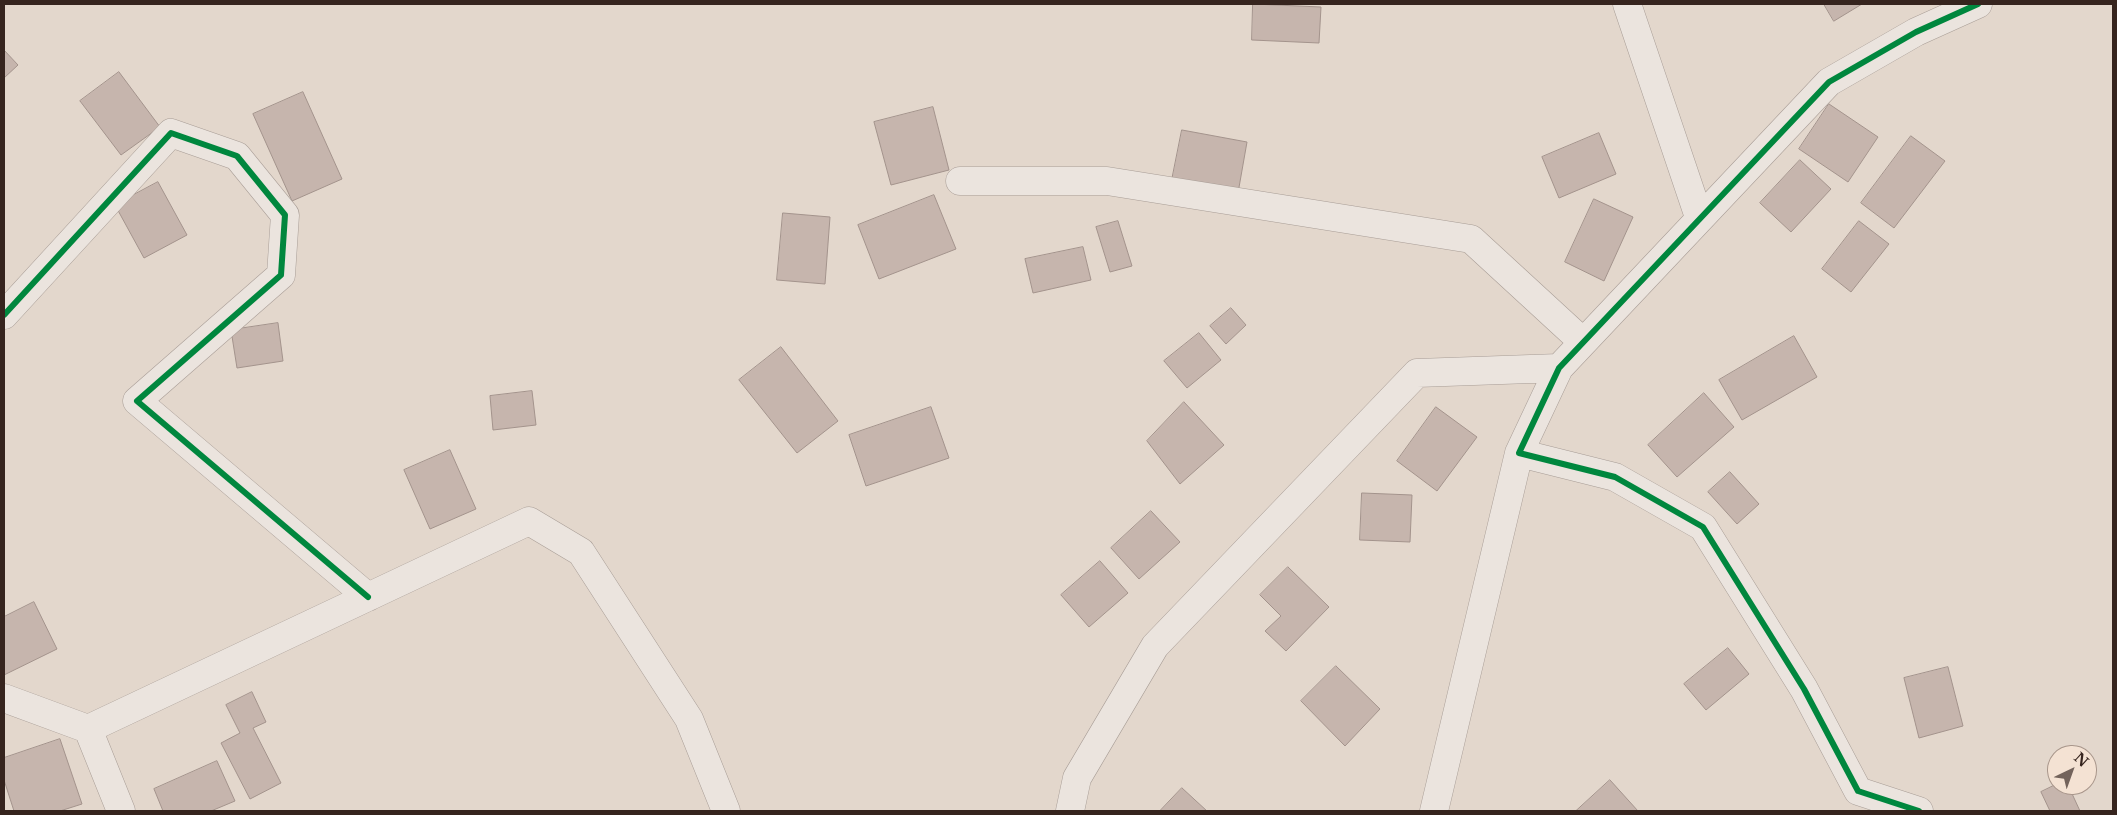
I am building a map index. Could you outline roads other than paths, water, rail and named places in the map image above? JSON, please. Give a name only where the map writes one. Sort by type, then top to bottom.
[{"type":"street","points":[[1627,4],[1699,218]]},
{"type":"street","points":[[1434,811],[1519,453],[1559,368],[1829,82],[1916,32],[1978,4]]},
{"type":"street","points":[[4,315],[170,133],[237,156],[285,215],[281,275],[137,401],[368,597]]},
{"type":"street","points":[[960,181],[1107,181],[1471,239],[1584,342]]},
{"type":"street","points":[[1070,811],[1077,778],[1155,646],[1417,373],[1559,368]]},
{"type":"street","points":[[1519,453],[1615,477],[1703,527],[1804,688],[1858,791],[1919,811]]},
{"type":"street","points":[[4,698],[88,729],[529,521],[581,552],[688,720],[726,811]]},
{"type":"street","points":[[88,729],[121,811]]}]
